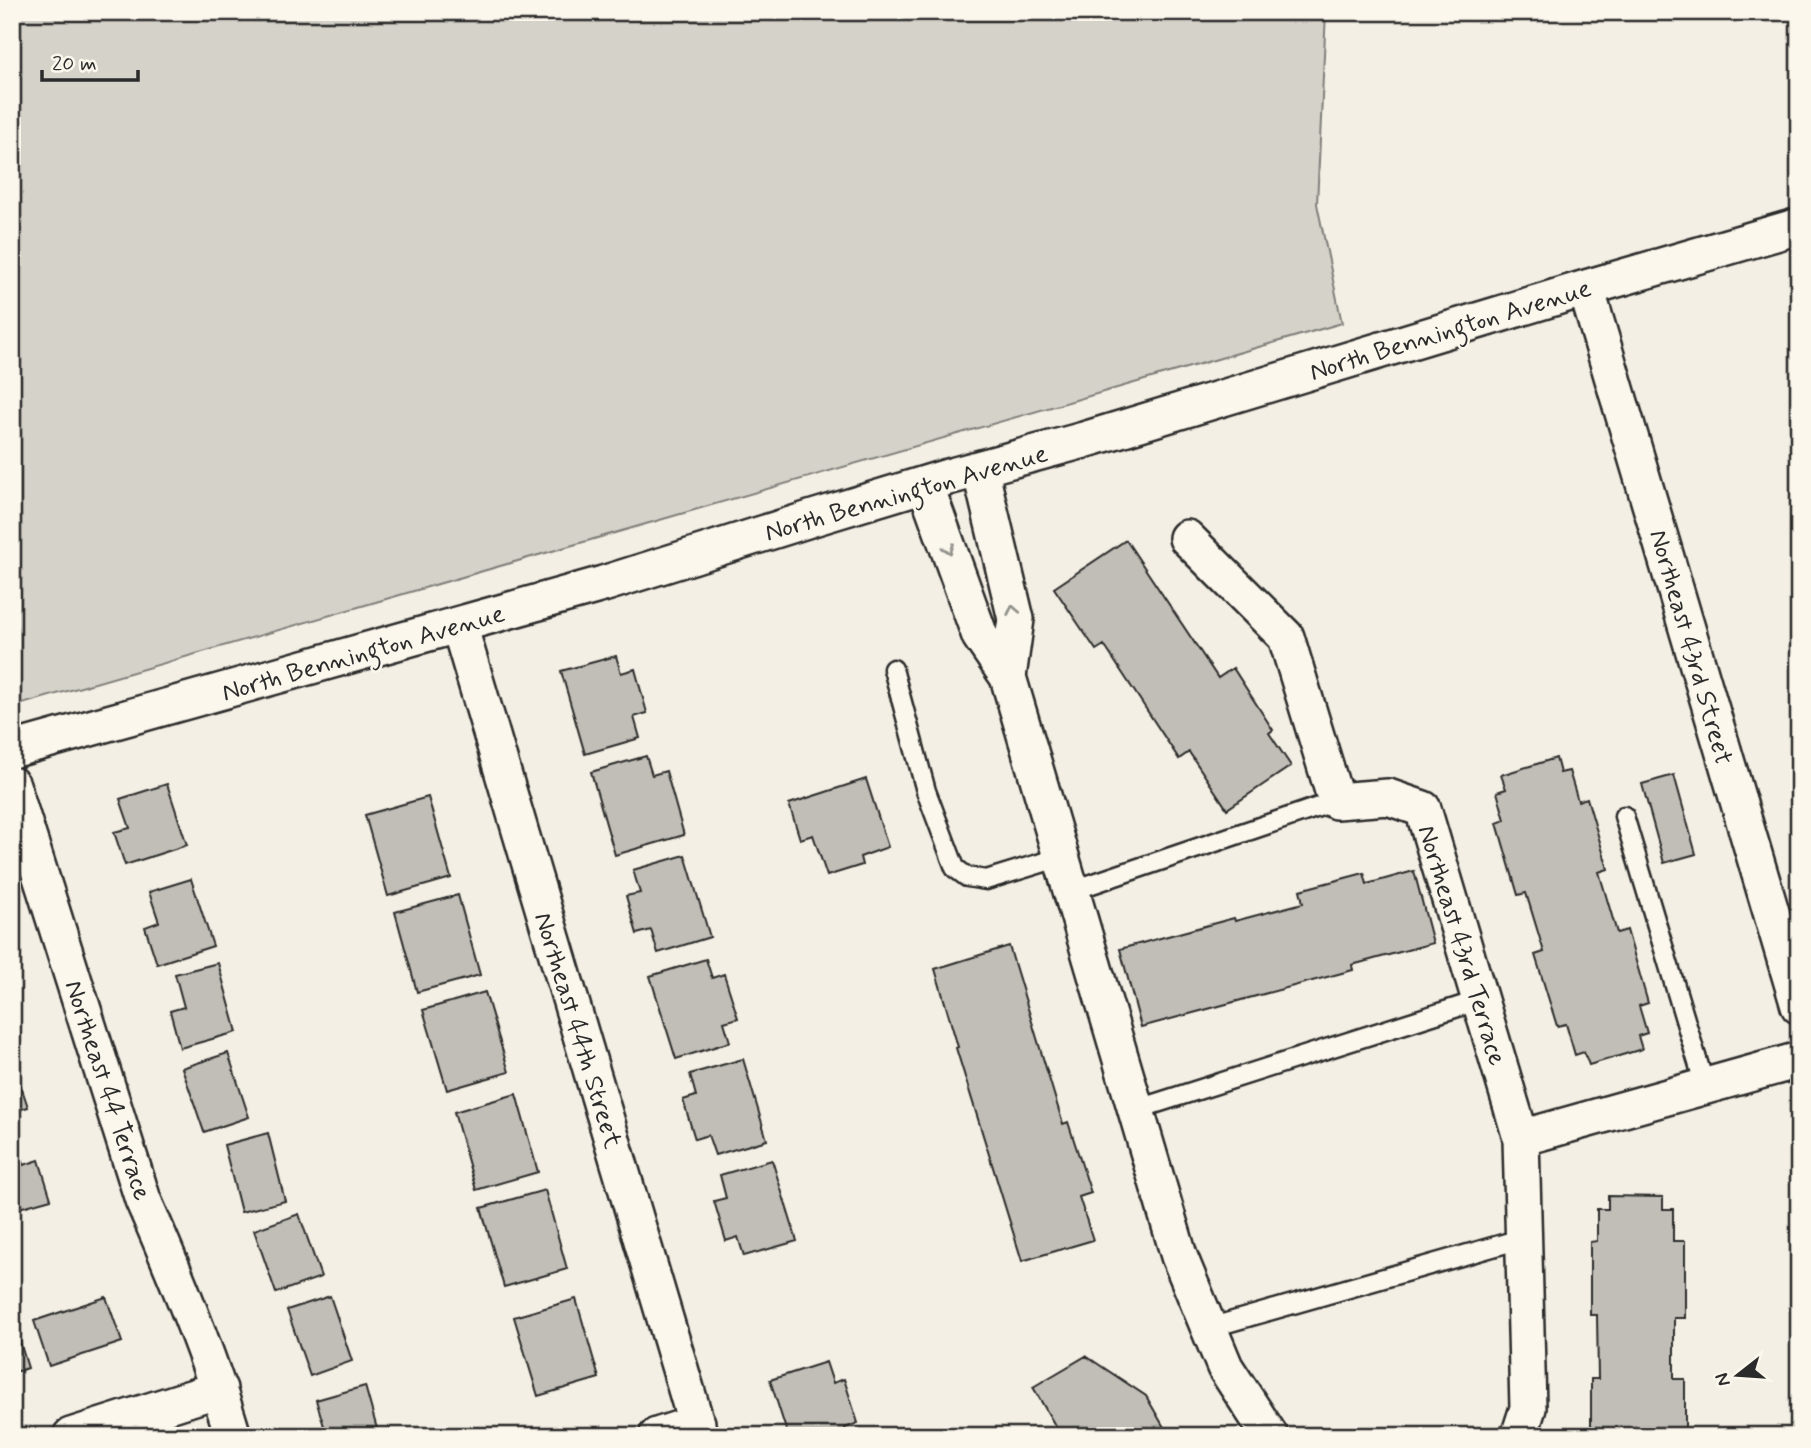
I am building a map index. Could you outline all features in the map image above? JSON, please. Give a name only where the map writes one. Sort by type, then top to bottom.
[{"type":"street","name":"North Bennington Avenue","points":[[12,750],[603,584],[813,517],[1084,440],[1799,226]]},
{"type":"street","name":"Northeast 43rd Street","points":[[1586,288],[1799,1006]]},
{"type":"street","points":[[980,469],[1016,619],[1008,677]]},
{"type":"street","points":[[925,484],[980,636],[1008,677],[1178,1256],[1225,1367],[1270,1436]]},
{"type":"street","points":[[1187,538],[1286,637],[1336,801]]},
{"type":"street","name":"Northeast 44th Street","points":[[458,625],[698,1430]]},
{"type":"street","name":"Northeast 44 Terrace","points":[[12,785],[143,1200],[219,1389]]},
{"type":"street","name":"Northeast 43rd Terrace","points":[[1336,801],[1388,797],[1423,810],[1521,1138],[1528,1408],[1519,1436]]},
{"type":"street","points":[[1521,1138],[1799,1060]]},
{"type":"street","points":[[71,1436],[219,1389],[233,1436]]},
{"type":"street","points":[[657,1436],[698,1430]]},
{"type":"lane","points":[[893,669],[926,791],[955,868],[967,877],[986,880],[1061,857]]},
{"type":"lane","points":[[1071,891],[1336,801]]},
{"type":"lane","points":[[1624,816],[1705,1086]]},
{"type":"lane","points":[[1135,1110],[1480,1000]]},
{"type":"lane","points":[[1209,1328],[1524,1238]]},
{"type":"shaded area","points":[[12,12],[1326,12],[1317,204],[1342,323],[12,707]]},
{"type":"building","points":[[1126,540],[1218,678],[1233,668],[1273,730],[1269,733],[1291,766],[1227,809],[1189,752],[1179,759],[1104,645],[1096,650],[1054,588]]},
{"type":"building","points":[[616,656],[621,673],[635,669],[647,713],[634,717],[640,738],[585,754],[561,671]]},
{"type":"building","points":[[646,756],[652,775],[666,771],[684,835],[615,855],[591,772]]},
{"type":"building","points":[[1556,758],[1560,773],[1569,771],[1578,801],[1587,798],[1608,869],[1599,872],[1617,933],[1627,930],[1648,1003],[1639,1006],[1647,1033],[1638,1036],[1642,1049],[1589,1065],[1584,1052],[1575,1055],[1566,1024],[1557,1026],[1535,955],[1544,952],[1526,893],[1518,895],[1497,823],[1505,820],[1497,792],[1506,789],[1501,775]]},
{"type":"building","points":[[1674,775],[1696,854],[1664,863],[1642,784]]},
{"type":"building","points":[[866,779],[888,847],[860,857],[862,865],[827,876],[813,835],[800,839],[789,804]]},
{"type":"building","points":[[167,784],[187,845],[125,865],[114,832],[130,828],[120,799]]},
{"type":"building","points":[[428,797],[451,878],[388,896],[365,815]]},
{"type":"building","points":[[685,855],[710,937],[658,953],[651,930],[637,934],[626,896],[640,893],[633,870]]},
{"type":"building","points":[[1414,871],[1433,943],[1352,965],[1353,970],[1141,1027],[1120,949],[1234,918],[1235,921],[1303,903],[1300,890],[1364,873],[1367,884]]},
{"type":"building","points":[[191,879],[213,946],[157,964],[145,927],[159,922],[149,892]]},
{"type":"building","points":[[458,895],[480,975],[417,992],[395,912]]},
{"type":"building","points":[[1009,946],[1063,1124],[1068,1122],[1091,1193],[1079,1197],[1093,1240],[1022,1261],[956,1048],[958,1047],[935,969]]},
{"type":"building","points":[[706,959],[712,978],[724,974],[738,1018],[724,1022],[730,1042],[676,1059],[650,976]]},
{"type":"building","points":[[218,963],[237,1032],[180,1048],[170,1011],[184,1007],[175,974]]},
{"type":"building","points":[[485,992],[509,1072],[447,1090],[423,1010]]},
{"type":"building","points":[[228,1053],[249,1117],[204,1132],[182,1068]]},
{"type":"building","points":[[12,1059],[28,1107],[12,1112]]},
{"type":"building","points":[[743,1059],[767,1140],[715,1155],[708,1135],[695,1139],[683,1100],[696,1096],[690,1074]]},
{"type":"building","points":[[516,1094],[538,1172],[476,1190],[454,1112]]},
{"type":"building","points":[[15,1133],[24,1165],[39,1160],[51,1199],[12,1210],[12,1134]]},
{"type":"building","points":[[268,1133],[285,1201],[241,1212],[224,1145]]},
{"type":"building","points":[[772,1160],[797,1241],[744,1256],[738,1237],[726,1241],[714,1201],[726,1198],[720,1175]]},
{"type":"building","points":[[545,1190],[567,1269],[504,1287],[481,1208]]},
{"type":"building","points":[[1608,1196],[1663,1197],[1663,1209],[1673,1209],[1673,1241],[1685,1241],[1685,1318],[1674,1318],[1674,1379],[1685,1379],[1685,1436],[1591,1436],[1591,1379],[1598,1379],[1597,1315],[1590,1315],[1590,1242],[1597,1241],[1597,1209],[1608,1209]]},
{"type":"building","points":[[299,1214],[321,1277],[276,1293],[254,1230]]},
{"type":"building","points":[[330,1296],[352,1361],[310,1376],[287,1310]]},
{"type":"building","points":[[106,1297],[122,1342],[49,1366],[34,1321]]},
{"type":"building","points":[[576,1299],[599,1378],[538,1396],[514,1317]]},
{"type":"building","points":[[12,1326],[15,1326],[28,1368],[12,1373]]},
{"type":"building","points":[[1086,1356],[1146,1396],[1169,1436],[1061,1436],[1033,1387]]},
{"type":"building","points":[[826,1362],[833,1383],[844,1379],[858,1423],[845,1428],[847,1436],[788,1436],[770,1380]]},
{"type":"building","points":[[365,1386],[379,1436],[327,1436],[316,1400]]}]
